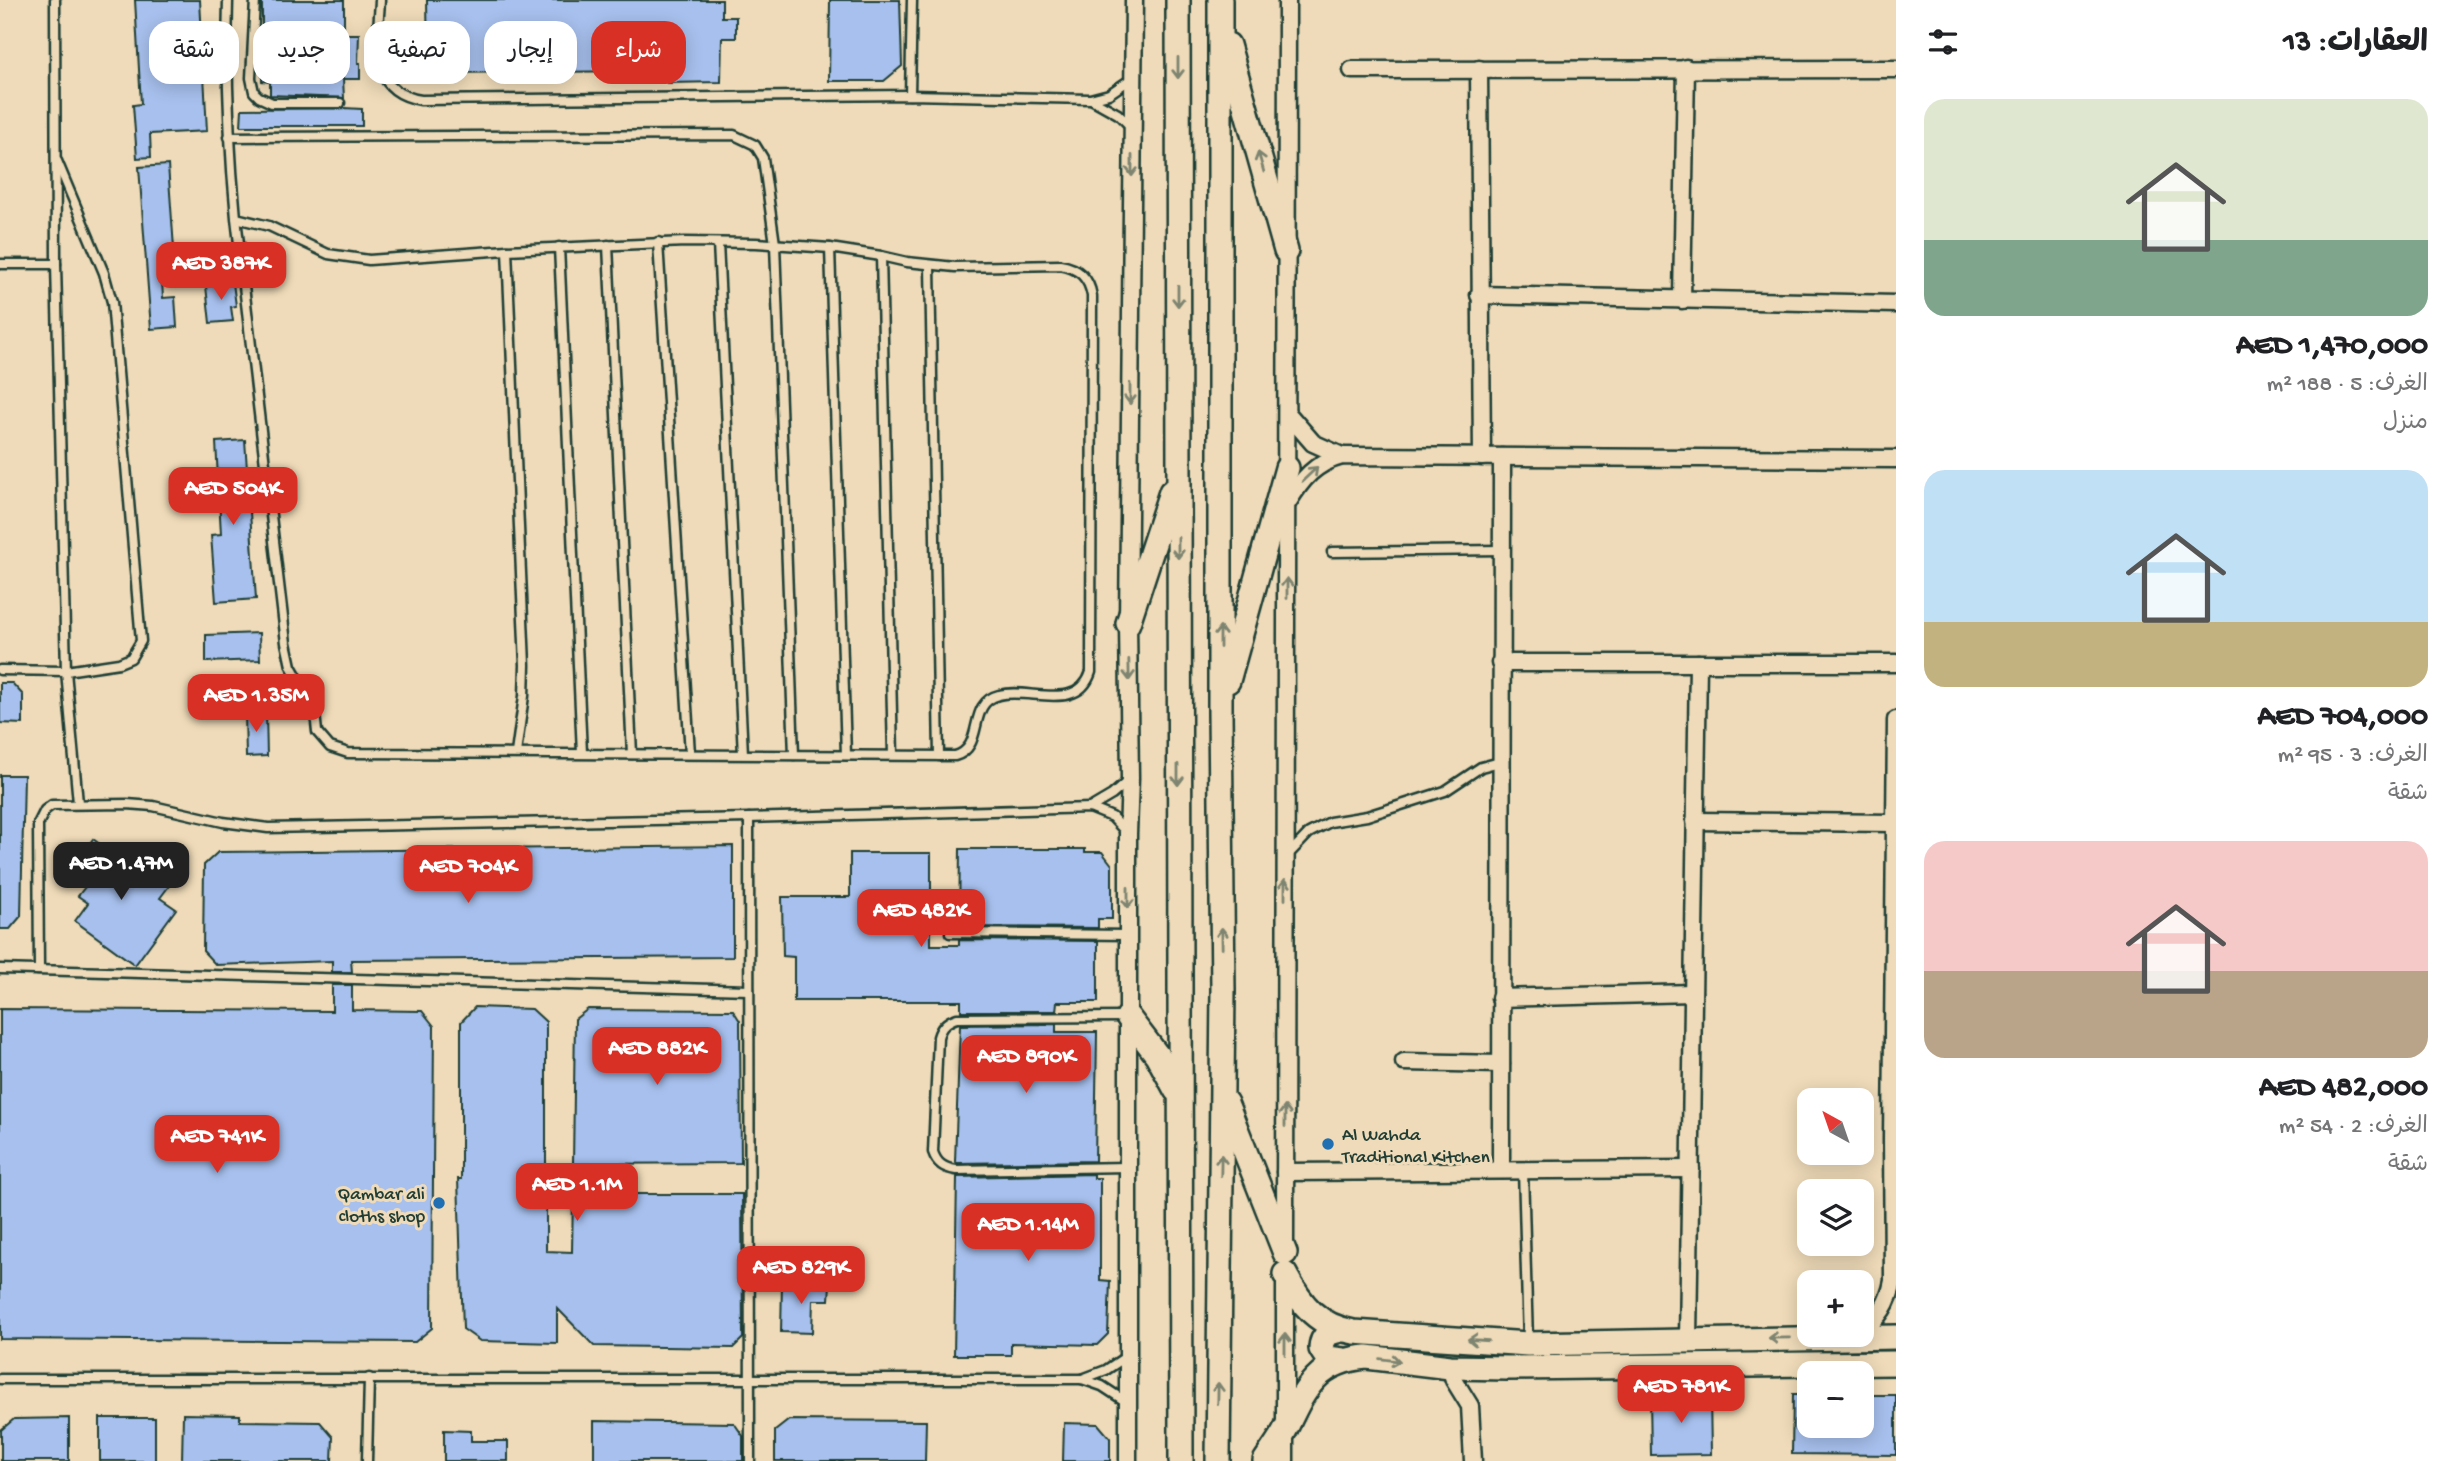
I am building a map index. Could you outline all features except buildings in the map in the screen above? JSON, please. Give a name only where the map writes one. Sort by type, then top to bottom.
[{"type":"main road","points":[[1178,0],[1181,1461]]},
{"type":"main road","points":[[1220,9],[1286,251]]},
{"type":"main road","points":[[1218,1461],[1222,1090],[1220,9]]},
{"type":"main road","points":[[1220,712],[1287,468]]},
{"type":"main road","points":[[1128,623],[1178,472]]},
{"type":"main road","points":[[1128,1017],[1157,1055],[1179,1096]]},
{"type":"main road","points":[[1222,1090],[1303,1306],[1321,1320],[1342,1330]]},
{"type":"main road","points":[[1797,1336],[1528,1344],[1342,1330],[1326,1334],[1321,1349],[1327,1358],[1343,1360],[1367,1357],[1450,1367],[1896,1363]]},
{"type":"main road","points":[[1874,1335],[1896,1337]]},
{"type":"main road","points":[[1265,1461],[1311,1381],[1343,1360]]},
{"type":"street","points":[[1128,1461],[1128,623],[1134,0]]},
{"type":"street","points":[[1285,1461],[1287,0]]},
{"type":"street","points":[[1682,300],[1686,68]]},
{"type":"street","points":[[1479,69],[1482,457]]},
{"type":"street","points":[[1352,70],[1896,69]]},
{"type":"street","points":[[1479,295],[1896,304]]},
{"type":"street","points":[[1287,412],[1313,443],[1342,456]]},
{"type":"street","points":[[1287,504],[1315,467],[1342,456],[1896,459]]},
{"type":"street","points":[[1501,1170],[1502,457]]},
{"type":"street","points":[[1500,663],[1896,663]]},
{"type":"street","points":[[1688,1340],[1698,663]]},
{"type":"street","points":[[1874,1318],[1882,1311],[1894,1287],[1896,723]]},
{"type":"street","points":[[1695,821],[1895,823]]},
{"type":"street","points":[[1500,998],[1693,993]]},
{"type":"street","points":[[1404,1062],[1501,1064]]},
{"type":"street","points":[[1285,1172],[1691,1169]]},
{"type":"street","points":[[1450,1367],[1454,1380],[1470,1406],[1473,1461]]},
{"type":"lane","points":[[55,0],[56,264],[66,671],[78,803]]},
{"type":"lane","points":[[228,0],[226,81],[236,218],[286,643],[291,666],[315,713],[317,732],[330,747],[348,753],[955,755],[967,750],[974,738],[980,709],[995,696],[1070,695],[1084,687],[1088,680],[1091,672],[1093,296],[1083,274],[1069,266],[955,267],[830,248],[658,242],[369,260],[328,254],[270,226],[236,218]]},
{"type":"lane","points":[[255,0],[251,78],[254,92],[272,103],[340,103]]},
{"type":"lane","points":[[380,0],[379,66],[384,80],[394,91],[414,99],[910,95],[1090,99],[1118,90],[1133,76]]},
{"type":"lane","points":[[910,95],[912,0]]},
{"type":"lane","points":[[1090,99],[1118,114],[1132,130]]},
{"type":"lane","points":[[229,137],[734,135],[755,145],[763,158],[775,244],[794,755]]},
{"type":"lane","points":[[0,670],[66,671],[125,661],[136,653],[141,641],[112,302],[104,273],[56,157]]},
{"type":"lane","points":[[658,242],[690,754]]},
{"type":"lane","points":[[718,243],[743,754]]},
{"type":"lane","points":[[608,245],[632,754]]},
{"type":"lane","points":[[559,247],[582,753]]},
{"type":"lane","points":[[830,248],[846,755]]},
{"type":"lane","points":[[507,250],[525,665],[524,696],[516,753]]},
{"type":"lane","points":[[881,256],[893,755]]},
{"type":"lane","points":[[0,264],[56,264]]},
{"type":"lane","points":[[930,265],[939,756]]},
{"type":"lane","points":[[1332,552],[1501,550]]},
{"type":"lane","points":[[1285,859],[1309,833],[1330,822],[1367,817],[1445,791],[1481,767],[1500,762]]},
{"type":"lane","points":[[1090,808],[1112,796],[1130,778]]},
{"type":"lane","points":[[39,970],[38,824],[52,805],[78,803],[153,806],[223,822],[268,828],[1090,808],[1112,817],[1128,834]]},
{"type":"lane","points":[[749,818],[750,1461]]},
{"type":"lane","points":[[950,933],[1129,935]]},
{"type":"lane","points":[[0,969],[749,990]]},
{"type":"lane","points":[[1128,1017],[950,1020],[940,1030],[938,1037],[933,1153],[943,1167],[956,1170],[1128,1167]]},
{"type":"lane","points":[[1523,1170],[1528,1344]]},
{"type":"lane","points":[[1082,1379],[1106,1370],[1127,1356]]},
{"type":"lane","points":[[367,1461],[369,1378]]},
{"type":"lane","points":[[0,1379],[1082,1379],[1102,1386],[1128,1402]]},
{"type":"place","name":"Al Wahda Traditional Kitchen","points":[[1328,1144]]},
{"type":"place","name":"Qambar ali cloths shop","points":[[439,1203]]}]
